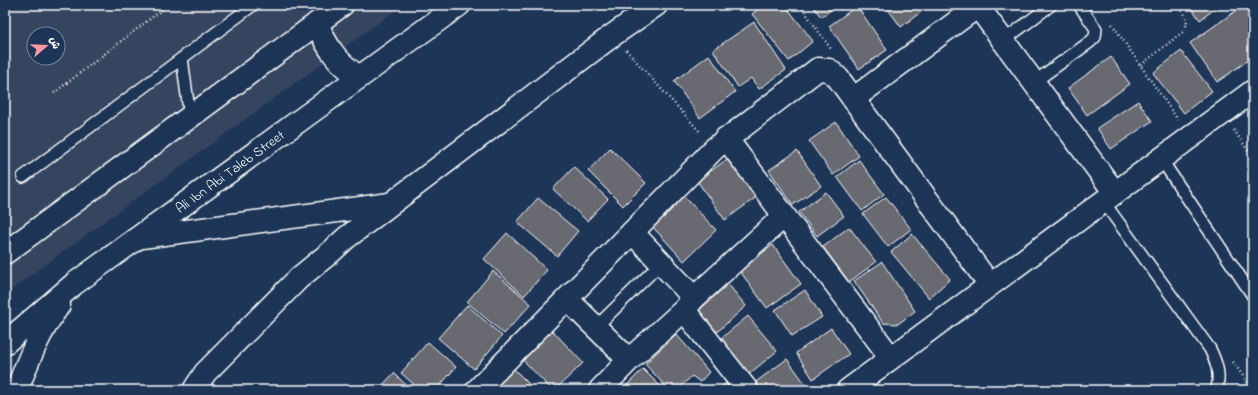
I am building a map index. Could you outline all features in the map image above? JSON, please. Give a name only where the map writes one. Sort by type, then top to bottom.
[{"type":"street","points":[[5,253],[342,5]]},
{"type":"street","name":"Ali Ibn Abi Taleb Street","points":[[5,343],[74,284],[459,5]]},
{"type":"street","points":[[194,390],[205,373],[300,278],[346,238],[613,35],[656,5]]},
{"type":"street","points":[[853,99],[978,5],[1034,82],[1109,197]]},
{"type":"street","points":[[317,23],[323,39],[333,54],[345,67],[359,77]]},
{"type":"street","points":[[477,390],[720,143],[818,69],[829,70],[838,78],[990,285]]},
{"type":"street","points":[[848,390],[1253,91]]},
{"type":"street","points":[[720,143],[784,216],[891,358]]},
{"type":"street","points":[[139,237],[390,204]]},
{"type":"street","points":[[600,390],[629,360],[784,216]]},
{"type":"street","points":[[5,238],[33,232]]},
{"type":"street","points":[[632,232],[661,263],[747,390]]},
{"type":"street","points":[[17,390],[30,356],[50,318],[74,284]]},
{"type":"street","points":[[567,299],[629,360]]},
{"type":"lane","points":[[22,178],[253,5]]},
{"type":"lane","points":[[1003,40],[1051,5]]},
{"type":"lane","points":[[1034,82],[1095,37],[1096,30],[1079,5]]},
{"type":"lane","points":[[182,58],[190,118]]},
{"type":"lane","points":[[1161,159],[1253,296]]},
{"type":"lane","points":[[1109,197],[1210,349],[1216,362],[1219,377],[1217,390]]},
{"type":"lane","points":[[596,327],[661,263]]},
{"type":"path","points":[[54,93],[168,5]]},
{"type":"path","points":[[800,5],[832,50]]},
{"type":"path","points":[[1141,66],[1184,31],[1187,25],[1186,17],[1178,5]]},
{"type":"path","points":[[1112,23],[1190,137]]},
{"type":"path","points":[[613,35],[720,143]]},
{"type":"path","points":[[1222,113],[1253,158]]},
{"type":"shaded area","points":[[5,5],[403,5],[5,294]]},
{"type":"building","points":[[763,5],[785,5],[813,41],[789,61],[752,14]]},
{"type":"building","points":[[812,5],[838,5],[821,17]]},
{"type":"building","points":[[885,5],[930,5],[901,27]]},
{"type":"building","points":[[1189,5],[1220,5],[1200,20]]},
{"type":"building","points":[[1244,5],[1247,5],[1253,14],[1253,57],[1217,82],[1190,43]]},
{"type":"building","points":[[857,6],[887,50],[859,69],[829,26]]},
{"type":"building","points":[[754,22],[786,70],[759,89],[751,78],[738,87],[713,50]]},
{"type":"building","points":[[1181,51],[1212,91],[1184,113],[1153,73]]},
{"type":"building","points":[[709,55],[735,92],[700,118],[674,81]]},
{"type":"building","points":[[1111,57],[1130,84],[1087,115],[1068,88]]},
{"type":"building","points":[[1138,101],[1152,121],[1111,149],[1097,128]]},
{"type":"building","points":[[836,122],[859,156],[833,175],[809,141]]},
{"type":"building","points":[[5,126],[8,126],[5,140]]},
{"type":"building","points":[[610,148],[646,183],[623,206],[588,171]]},
{"type":"building","points":[[797,151],[821,186],[793,205],[769,170]]},
{"type":"building","points":[[730,157],[758,196],[725,220],[697,181]]},
{"type":"building","points":[[859,160],[884,194],[862,211],[837,177]]},
{"type":"building","points":[[574,167],[608,199],[587,221],[553,189]]},
{"type":"building","points":[[826,192],[844,216],[817,236],[799,212]]},
{"type":"building","points":[[683,195],[716,230],[684,261],[651,225]]},
{"type":"building","points":[[886,197],[911,229],[888,247],[863,214]]},
{"type":"building","points":[[538,198],[578,231],[557,256],[517,222]]},
{"type":"building","points":[[849,227],[876,262],[849,282],[823,247]]},
{"type":"building","points":[[507,233],[547,270],[524,296],[484,259]]},
{"type":"building","points":[[912,234],[950,279],[929,298],[891,252]]},
{"type":"building","points":[[773,245],[801,284],[767,308],[739,270]]},
{"type":"building","points":[[882,262],[915,311],[898,324],[883,323],[854,281]]},
{"type":"building","points":[[493,271],[531,304],[504,334],[467,302]]},
{"type":"building","points":[[728,284],[746,306],[717,332],[698,311]]},
{"type":"building","points":[[805,290],[822,317],[792,336],[775,310]]},
{"type":"building","points":[[467,305],[502,336],[474,369],[438,338]]},
{"type":"building","points":[[748,316],[777,351],[748,375],[719,340]]},
{"type":"building","points":[[831,328],[849,354],[813,379],[796,353]]},
{"type":"building","points":[[551,329],[583,363],[555,390],[552,390],[521,358]]},
{"type":"building","points":[[676,334],[709,372],[700,382],[692,376],[677,390],[669,390],[645,364]]},
{"type":"building","points":[[428,342],[456,367],[436,390],[420,390],[401,373]]},
{"type":"building","points":[[787,359],[807,386],[801,390],[751,390],[749,387]]},
{"type":"building","points":[[514,369],[535,390],[493,390]]},
{"type":"building","points":[[643,369],[664,390],[622,390]]},
{"type":"building","points":[[394,373],[411,390],[378,390]]},
{"type":"building","points":[[726,383],[732,390],[717,390]]}]
